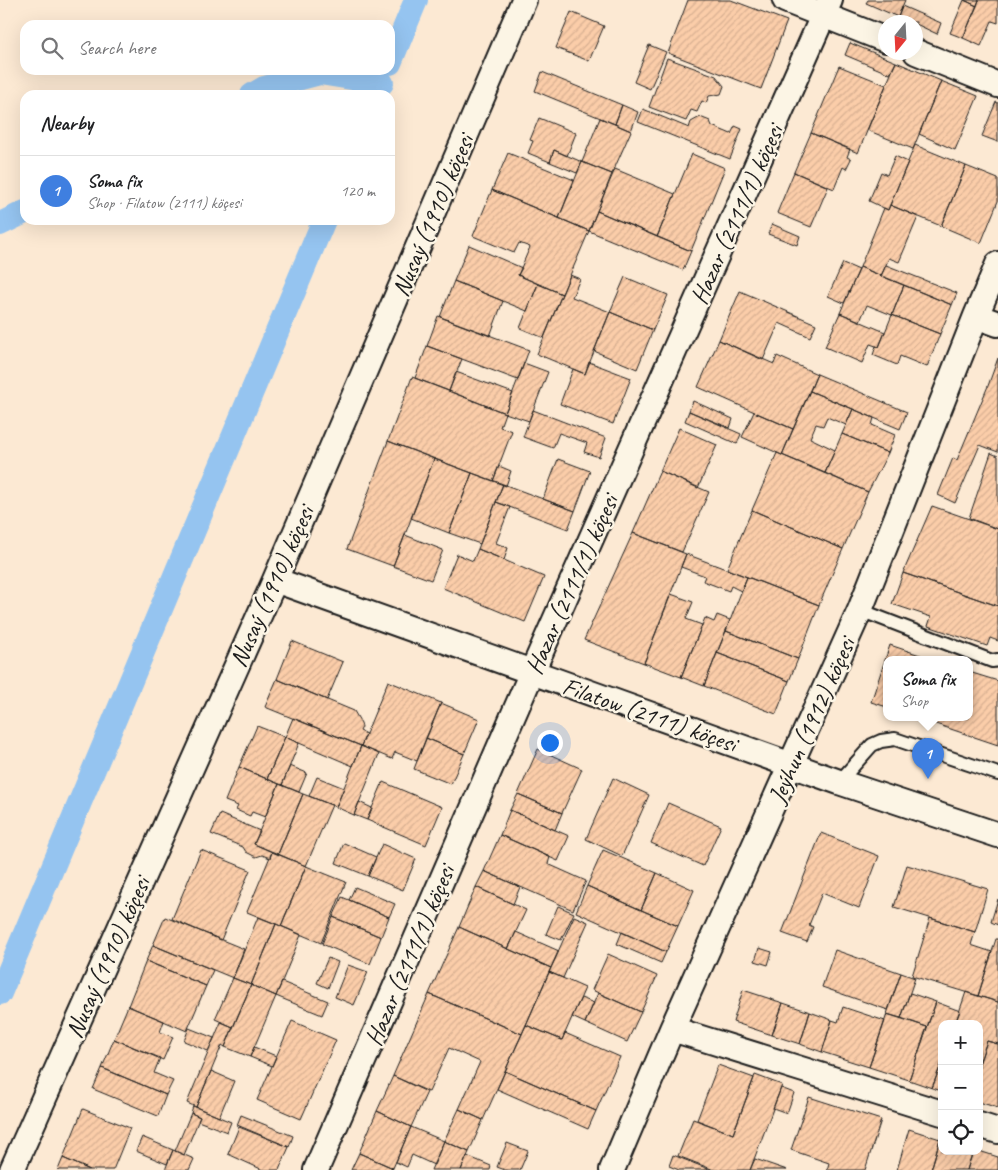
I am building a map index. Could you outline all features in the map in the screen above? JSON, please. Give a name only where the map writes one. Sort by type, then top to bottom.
[{"type":"street","name":"Nusaý (1910) köçesi","points":[[12,1170],[275,580],[524,0]]},
{"type":"street","points":[[785,0],[827,8],[878,36]]},
{"type":"street","name":"Hazar (2111/1) köçesi","points":[[316,1170],[532,672],[827,8]]},
{"type":"street","points":[[923,55],[998,85]]},
{"type":"street","name":"Jeýhun (1912) köçesi","points":[[612,1170],[672,1029],[860,610],[998,264]]},
{"type":"street","points":[[976,316],[998,324]]},
{"type":"street","name":"Filatow (2111) köçesi","points":[[275,580],[839,782],[998,834]]},
{"type":"street","points":[[672,1029],[938,1112]]},
{"type":"street","points":[[983,1126],[998,1131]]},
{"type":"lane","points":[[860,610],[992,660],[998,660]]},
{"type":"lane","points":[[839,782],[872,745],[880,741],[895,739],[998,774]]},
{"type":"building","points":[[688,0],[731,0],[787,21],[761,89],[668,53]]},
{"type":"building","points":[[868,0],[905,0],[899,15],[893,15],[866,3]]},
{"type":"building","points":[[964,0],[979,0],[977,6]]},
{"type":"building","points":[[964,0],[977,6],[963,38],[950,33]]},
{"type":"building","points":[[979,0],[998,0],[998,23],[992,21],[981,46],[963,38]]},
{"type":"building","points":[[902,6],[923,15],[899,15]]},
{"type":"building","points":[[571,12],[604,26],[589,61],[556,48]]},
{"type":"building","points":[[923,15],[941,23],[937,34],[923,27]]},
{"type":"building","points":[[850,43],[878,55],[878,60],[896,62],[890,74],[845,55]]},
{"type":"building","points":[[649,45],[666,52],[650,89],[634,82]]},
{"type":"building","points":[[667,58],[716,76],[724,86],[721,94],[709,96],[706,103],[702,101],[697,112],[691,110],[686,121],[649,107]]},
{"type":"building","points":[[896,62],[941,81],[913,149],[867,130]]},
{"type":"building","points":[[839,66],[886,85],[858,153],[811,133]]},
{"type":"building","points":[[542,72],[622,105],[615,124],[535,91]]},
{"type":"building","points":[[941,81],[978,96],[955,150],[919,134]]},
{"type":"building","points":[[996,102],[998,103],[998,142],[982,136]]},
{"type":"building","points":[[622,105],[638,112],[631,131],[615,124]]},
{"type":"building","points":[[643,109],[689,128],[691,122],[700,117],[710,121],[712,126],[731,134],[735,126],[742,129],[730,159],[638,122]]},
{"type":"building","points":[[539,118],[576,133],[567,156],[554,150],[550,162],[528,153],[533,141],[530,140]]},
{"type":"building","points":[[600,118],[631,131],[612,174],[582,162]]},
{"type":"building","points":[[811,133],[850,149],[847,157],[851,159],[846,169],[843,167],[834,189],[794,172]]},
{"type":"building","points":[[915,145],[966,166],[941,226],[890,205]]},
{"type":"building","points":[[554,150],[582,162],[577,173],[550,162]]},
{"type":"building","points":[[508,153],[574,180],[559,218],[492,190]]},
{"type":"building","points":[[692,154],[725,168],[691,251],[657,237]]},
{"type":"building","points":[[895,156],[908,162],[888,210],[869,201],[881,172],[887,175]]},
{"type":"building","points":[[582,162],[612,174],[589,231],[559,218]]},
{"type":"building","points":[[966,166],[998,179],[998,201],[981,243],[941,226]]},
{"type":"building","points":[[615,169],[675,194],[657,237],[597,211]]},
{"type":"building","points":[[794,172],[828,187],[811,227],[777,213]]},
{"type":"building","points":[[492,190],[589,231],[562,294],[518,275],[530,247],[519,243],[514,253],[473,236]]},
{"type":"building","points":[[890,205],[918,217],[899,262],[889,258],[881,276],[860,267],[884,208],[888,210]]},
{"type":"building","points":[[597,211],[691,251],[683,270],[589,231]]},
{"type":"building","points":[[772,224],[800,236],[797,245],[768,234]]},
{"type":"building","points":[[469,245],[522,268],[518,275],[538,284],[527,311],[454,281]]},
{"type":"building","points":[[843,263],[859,270],[844,303],[828,296]]},
{"type":"building","points":[[886,265],[957,293],[952,305],[881,276]]},
{"type":"building","points":[[860,267],[904,285],[892,315],[867,305],[860,321],[840,313]]},
{"type":"building","points":[[570,275],[580,279],[572,297],[610,312],[585,374],[537,354]]},
{"type":"building","points":[[625,277],[668,295],[653,330],[610,312]]},
{"type":"building","points":[[454,281],[503,301],[490,336],[440,317]]},
{"type":"building","points":[[538,284],[562,294],[544,338],[520,328]]},
{"type":"building","points":[[904,285],[952,305],[940,334],[892,315]]},
{"type":"building","points":[[740,291],[816,324],[810,337],[779,323],[763,360],[719,340]]},
{"type":"building","points":[[610,312],[653,330],[637,369],[594,351]]},
{"type":"building","points":[[840,313],[885,332],[879,347],[870,344],[862,363],[825,347]]},
{"type":"building","points":[[892,315],[940,334],[927,367],[900,356],[897,365],[873,355],[876,346],[879,347]]},
{"type":"building","points":[[438,316],[529,350],[518,380],[427,346]]},
{"type":"building","points":[[719,340],[774,364],[777,356],[817,374],[793,429],[698,387]]},
{"type":"building","points":[[427,346],[462,359],[449,391],[415,378]]},
{"type":"building","points":[[998,358],[998,452],[980,445],[955,503],[938,495],[953,458],[957,460]]},
{"type":"building","points":[[589,362],[631,378],[613,424],[560,404],[573,369],[585,374]]},
{"type":"building","points":[[524,363],[548,372],[529,421],[505,413]]},
{"type":"building","points":[[456,372],[513,393],[505,413],[449,391]]},
{"type":"building","points":[[817,374],[907,412],[900,429],[810,391]]},
{"type":"building","points":[[412,377],[505,413],[500,427],[512,431],[493,481],[388,441]]},
{"type":"building","points":[[810,391],[853,409],[846,425],[827,417],[823,426],[816,424],[810,438],[835,450],[825,473],[782,455]]},
{"type":"building","points":[[693,401],[733,419],[730,428],[689,411]]},
{"type":"building","points":[[853,409],[874,418],[872,425],[895,435],[888,453],[842,434]]},
{"type":"building","points":[[533,410],[606,438],[599,457],[584,452],[587,443],[559,433],[553,448],[523,437]]},
{"type":"building","points":[[689,411],[741,434],[737,444],[685,421]]},
{"type":"building","points":[[754,412],[793,429],[782,455],[742,437]]},
{"type":"building","points":[[679,428],[717,445],[698,488],[660,471]]},
{"type":"building","points":[[842,434],[888,453],[868,492],[825,473]]},
{"type":"building","points":[[388,441],[434,459],[393,566],[347,549]]},
{"type":"building","points":[[777,453],[868,492],[843,549],[752,510]]},
{"type":"building","points":[[991,453],[998,456],[998,529],[969,518]]},
{"type":"building","points":[[434,459],[472,473],[449,533],[411,518]]},
{"type":"building","points":[[558,459],[590,471],[575,511],[543,499]]},
{"type":"building","points":[[499,466],[511,471],[506,486],[493,481]]},
{"type":"building","points":[[660,471],[709,492],[682,552],[633,533]]},
{"type":"building","points":[[472,473],[503,484],[480,544],[449,533]]},
{"type":"building","points":[[503,484],[575,511],[568,529],[496,502]]},
{"type":"building","points":[[496,502],[510,507],[496,543],[508,548],[504,560],[478,549]]},
{"type":"building","points":[[932,506],[998,529],[998,606],[903,573]]},
{"type":"building","points":[[752,510],[843,549],[819,605],[727,569]]},
{"type":"building","points":[[633,533],[686,554],[644,663],[584,640]]},
{"type":"building","points":[[405,535],[443,550],[431,580],[393,566]]},
{"type":"building","points":[[478,549],[544,577],[525,622],[443,588],[457,554],[473,561]]},
{"type":"building","points":[[686,554],[747,577],[741,591],[731,586],[729,591],[703,581],[705,576],[681,567]]},
{"type":"building","points":[[903,573],[998,606],[998,641],[990,638],[987,646],[928,626],[931,617],[892,604]]},
{"type":"building","points":[[747,577],[819,605],[798,659],[726,631]]},
{"type":"building","points":[[671,594],[693,602],[686,619],[702,625],[681,677],[644,663]]},
{"type":"building","points":[[717,615],[730,620],[704,686],[681,677],[705,618],[714,622]]},
{"type":"building","points":[[726,631],[798,659],[789,681],[717,653]]},
{"type":"building","points":[[292,641],[343,662],[327,700],[277,679]]},
{"type":"building","points":[[890,645],[923,656],[886,656]]},
{"type":"building","points":[[717,653],[789,681],[776,714],[704,686]]},
{"type":"building","points":[[883,666],[883,706],[871,702]]},
{"type":"building","points":[[973,673],[998,681],[998,745],[927,721],[973,721]]},
{"type":"building","points":[[277,679],[354,711],[361,723],[360,731],[366,734],[361,746],[265,707]]},
{"type":"building","points":[[388,681],[441,703],[417,761],[395,752],[392,759],[361,746]]},
{"type":"building","points":[[441,703],[479,719],[464,754],[426,738]]},
{"type":"building","points":[[293,718],[361,746],[353,766],[285,737]]},
{"type":"building","points":[[257,726],[285,737],[267,779],[239,767]]},
{"type":"building","points":[[285,737],[299,743],[282,785],[267,779]]},
{"type":"building","points":[[426,738],[464,754],[451,784],[414,769]]},
{"type":"building","points":[[361,746],[379,754],[354,815],[336,807]]},
{"type":"building","points":[[538,749],[582,769],[562,813],[518,794]]},
{"type":"building","points":[[290,766],[307,773],[299,792],[282,785]]},
{"type":"building","points":[[239,767],[279,784],[265,817],[252,812],[250,816],[236,810],[238,806],[225,801]]},
{"type":"building","points":[[317,777],[344,788],[336,807],[309,796]]},
{"type":"building","points":[[613,778],[649,795],[622,856],[586,839]]},
{"type":"building","points":[[383,782],[442,807],[426,845],[367,820]]},
{"type":"building","points":[[279,784],[303,794],[278,854],[254,844]]},
{"type":"building","points":[[303,794],[332,805],[306,866],[278,854]]},
{"type":"building","points":[[518,794],[562,813],[555,830],[510,810]]},
{"type":"building","points":[[359,802],[372,808],[367,820],[354,815]]},
{"type":"building","points":[[668,803],[721,826],[703,866],[651,843]]},
{"type":"building","points":[[510,810],[569,836],[558,861],[500,835]]},
{"type":"building","points":[[220,814],[260,831],[254,844],[272,852],[270,858],[262,855],[256,857],[246,852],[243,847],[211,834]]},
{"type":"building","points":[[821,833],[879,856],[859,908],[822,893],[809,925],[813,927],[807,942],[782,933]]},
{"type":"building","points":[[500,835],[550,857],[548,864],[586,881],[573,910],[484,871]]},
{"type":"building","points":[[344,843],[376,857],[368,876],[336,863]]},
{"type":"building","points":[[382,844],[416,859],[403,890],[368,876]]},
{"type":"building","points":[[201,850],[250,870],[221,940],[172,919]]},
{"type":"building","points":[[603,850],[657,873],[641,910],[587,886]]},
{"type":"building","points":[[272,852],[306,866],[281,926],[247,912]]},
{"type":"building","points":[[907,865],[988,889],[975,932],[894,907]]},
{"type":"building","points":[[306,866],[346,882],[321,943],[281,926]]},
{"type":"building","points":[[484,871],[520,887],[513,904],[476,887]]},
{"type":"building","points":[[657,873],[694,890],[678,926],[641,910]]},
{"type":"building","points":[[587,886],[678,926],[666,952],[576,912]]},
{"type":"building","points":[[355,887],[395,904],[389,917],[349,900]]},
{"type":"building","points":[[476,887],[526,910],[508,949],[459,927]]},
{"type":"building","points":[[342,897],[389,917],[381,937],[333,917]]},
{"type":"building","points":[[998,899],[998,925],[991,922]]},
{"type":"building","points":[[558,906],[574,913],[561,940],[546,934]]},
{"type":"building","points":[[574,916],[588,922],[563,978],[549,972]]},
{"type":"building","points":[[165,917],[244,949],[233,978],[153,945]]},
{"type":"building","points":[[258,917],[276,924],[251,985],[233,978]]},
{"type":"building","points":[[333,917],[381,937],[370,964],[322,944]]},
{"type":"building","points":[[930,918],[975,932],[971,945],[992,952],[978,996],[912,976]]},
{"type":"building","points":[[276,924],[301,935],[276,996],[251,985]]},
{"type":"building","points":[[459,927],[551,968],[522,1034],[429,994]]},
{"type":"building","points":[[516,932],[559,951],[551,968],[508,949]]},
{"type":"building","points":[[622,932],[666,952],[661,963],[617,944]]},
{"type":"building","points":[[996,939],[998,939],[998,1002],[978,996]]},
{"type":"building","points":[[153,945],[213,970],[206,986],[146,961]]},
{"type":"building","points":[[759,948],[772,952],[768,965],[755,961]]},
{"type":"building","points":[[835,950],[901,973],[888,1010],[822,987]]},
{"type":"building","points":[[608,954],[657,976],[641,1012],[592,990]]},
{"type":"building","points":[[328,958],[338,962],[328,988],[317,983]]},
{"type":"building","points":[[146,961],[206,986],[187,1031],[128,1006]]},
{"type":"building","points":[[348,965],[368,972],[354,1005],[335,997]]},
{"type":"building","points":[[549,972],[585,988],[562,1040],[526,1025]]},
{"type":"building","points":[[901,973],[915,978],[901,1018],[887,1014]]},
{"type":"building","points":[[233,978],[251,985],[233,1027],[215,1019]]},
{"type":"building","points":[[282,982],[328,1001],[322,1015],[276,996]]},
{"type":"building","points":[[251,985],[276,996],[250,1057],[225,1047]]},
{"type":"building","points":[[743,990],[783,1003],[772,1035],[733,1022]]},
{"type":"building","points":[[966,992],[998,1002],[998,1044],[987,1041],[983,1052],[983,1020],[956,1020]]},
{"type":"building","points":[[598,993],[641,1012],[627,1042],[585,1023]]},
{"type":"building","points":[[910,993],[936,1002],[927,1027],[901,1018]]},
{"type":"building","points":[[429,994],[522,1034],[483,1120],[459,1109],[480,1062],[449,1048],[429,1092],[393,1076]]},
{"type":"building","points":[[581,998],[594,1003],[585,1023],[572,1017]]},
{"type":"building","points":[[936,1002],[960,1011],[957,1020],[938,1020],[938,1072],[932,1088],[909,1080]]},
{"type":"building","points":[[783,1003],[810,1012],[800,1044],[772,1035]]},
{"type":"building","points":[[128,1006],[164,1021],[160,1032],[173,1037],[163,1060],[114,1039]]},
{"type":"building","points":[[843,1007],[885,1021],[869,1067],[822,1052],[832,1020],[838,1022]]},
{"type":"building","points":[[810,1012],[832,1020],[822,1052],[800,1044]]},
{"type":"building","points":[[887,1014],[927,1027],[909,1080],[869,1067]]},
{"type":"building","points":[[292,1021],[336,1040],[301,1119],[257,1100]]},
{"type":"building","points":[[221,1022],[233,1027],[225,1047],[222,1045],[196,1107],[187,1103]]},
{"type":"building","points":[[526,1025],[562,1040],[565,1033],[620,1057],[596,1111],[505,1071]]},
{"type":"building","points":[[189,1028],[214,1038],[208,1051],[184,1041]]},
{"type":"building","points":[[114,1039],[160,1058],[154,1073],[173,1081],[166,1095],[102,1068]]},
{"type":"building","points":[[987,1041],[998,1044],[998,1108],[983,1103],[983,1052]]},
{"type":"building","points":[[254,1047],[276,1056],[272,1066],[250,1057]]},
{"type":"building","points":[[718,1065],[754,1078],[733,1134],[697,1120]]},
{"type":"building","points":[[102,1068],[166,1095],[158,1116],[93,1089]]},
{"type":"building","points":[[211,1071],[234,1081],[219,1117],[196,1107]]},
{"type":"building","points":[[505,1071],[596,1111],[588,1129],[497,1089]]},
{"type":"building","points":[[938,1072],[938,1090],[932,1088]]},
{"type":"building","points":[[755,1075],[782,1085],[750,1170],[714,1170],[678,1156],[693,1119],[733,1134]]},
{"type":"building","points":[[393,1076],[427,1092],[411,1127],[377,1111]]},
{"type":"building","points":[[781,1088],[794,1093],[787,1113],[773,1108]]},
{"type":"building","points":[[809,1097],[881,1120],[865,1170],[827,1170],[829,1163],[791,1150]]},
{"type":"building","points":[[193,1106],[231,1122],[227,1132],[198,1121],[200,1117],[191,1113]]},
{"type":"building","points":[[83,1109],[130,1128],[113,1170],[90,1170],[63,1158]]},
{"type":"building","points":[[459,1109],[483,1120],[469,1152],[444,1141]]},
{"type":"building","points":[[377,1111],[411,1127],[393,1168],[359,1153]]},
{"type":"building","points":[[191,1113],[200,1117],[184,1155],[175,1151]]},
{"type":"building","points":[[241,1115],[293,1136],[289,1147],[237,1125]]},
{"type":"building","points":[[239,1127],[289,1147],[279,1170],[263,1170],[228,1154]]},
{"type":"building","points":[[411,1127],[444,1141],[434,1165],[412,1155],[407,1167],[396,1162]]},
{"type":"building","points":[[909,1129],[938,1138],[938,1146],[931,1170],[897,1170]]},
{"type":"building","points":[[142,1137],[173,1150],[167,1164],[136,1151]]},
{"type":"building","points":[[444,1141],[469,1152],[461,1170],[431,1170]]},
{"type":"building","points":[[507,1143],[528,1151],[520,1170],[505,1170],[497,1167]]},
{"type":"building","points":[[938,1146],[938,1155],[972,1155],[967,1170],[931,1170]]},
{"type":"building","points":[[173,1150],[194,1159],[189,1170],[165,1170]]},
{"type":"building","points":[[983,1152],[998,1157],[998,1170],[967,1170],[972,1155],[983,1155]]},
{"type":"building","points":[[359,1153],[393,1168],[392,1170],[351,1170]]},
{"type":"building","points":[[673,1155],[711,1170],[679,1170],[669,1166]]},
{"type":"building","points":[[467,1156],[491,1166],[490,1170],[461,1170]]},
{"type":"building","points":[[63,1158],[90,1170],[58,1170]]},
{"type":"building","points":[[755,1159],[787,1170],[750,1170]]},
{"type":"waterway","points":[[395,51],[416,0]]},
{"type":"waterway","points":[[261,90],[313,75]]},
{"type":"waterway","points":[[332,75],[382,83]]},
{"type":"waterway","points":[[0,224],[20,214]]},
{"type":"waterway","points":[[0,993],[322,225]]},
{"type":"place","name":"Soma fix","points":[[928,779]]}]
